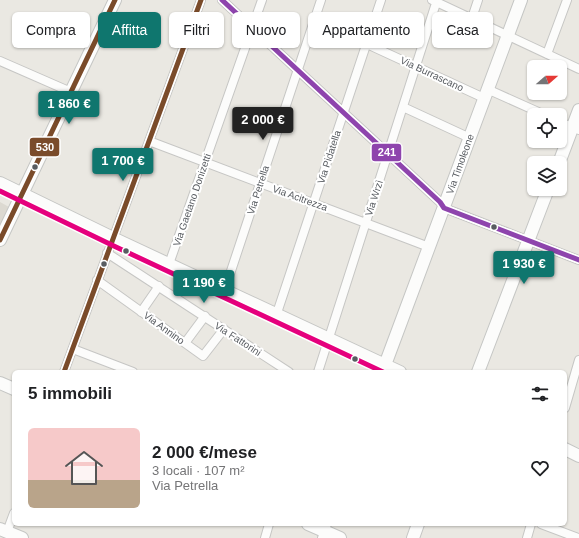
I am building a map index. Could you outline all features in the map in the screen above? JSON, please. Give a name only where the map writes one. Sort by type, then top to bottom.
[{"type":"street","points":[[0,240],[115,0]]},
{"type":"street","points":[[65,370],[201,0]]},
{"type":"street","points":[[222,0],[235,12]]},
{"type":"street","name":"Via Gaetano Donizetti","points":[[258,12],[262,0]]},
{"type":"street","name":"Via Pidatella","points":[[377,12],[381,0]]},
{"type":"street","points":[[474,12],[478,0]]},
{"type":"street","name":"Via Timoleone","points":[[384,368],[521,0]]},
{"type":"street","points":[[547,54],[567,0]]},
{"type":"street","name":"Via Petrella","points":[[317,12],[320,1]]},
{"type":"street","points":[[435,1],[459,12]]},
{"type":"street","name":"Via Wrzì","points":[[319,370],[416,66],[435,1]]},
{"type":"street","points":[[493,28],[579,69]]},
{"type":"street","name":"Via Petrella","points":[[225,289],[308,41]]},
{"type":"street","name":"Via Gaetano Donizetti","points":[[169,264],[245,48]]},
{"type":"street","points":[[274,48],[440,202],[444,208],[579,260]]},
{"type":"street","name":"Via Pidatella","points":[[277,313],[365,48]]},
{"type":"street","name":"Via Burrascano","points":[[378,48],[416,66],[527,109]]},
{"type":"street","points":[[0,61],[71,92]]},
{"type":"street","points":[[403,107],[470,138]]},
{"type":"street","points":[[562,156],[576,129],[579,110]]},
{"type":"street","name":"Via Acitrezza","points":[[149,140],[429,247]]},
{"type":"street","points":[[0,182],[113,238],[329,338],[384,368]]},
{"type":"street","points":[[479,370],[545,196]]},
{"type":"street","name":"Via Fattorini","points":[[107,253],[286,370]]},
{"type":"street","name":"Via Annino","points":[[97,280],[203,356],[224,329]]},
{"type":"street","points":[[141,312],[159,286]]},
{"type":"street","points":[[185,343],[205,316]]},
{"type":"street","points":[[73,349],[128,370]]},
{"type":"street","points":[[567,401],[579,360]]},
{"type":"street","points":[[0,383],[12,388]]},
{"type":"street","points":[[567,450],[579,456]]},
{"type":"street","points":[[12,516],[4,530],[22,538]]},
{"type":"street","points":[[265,538],[268,526]]},
{"type":"street","points":[[313,526],[340,538]]},
{"type":"street","points":[[413,538],[417,526]]},
{"type":"street","points":[[527,538],[530,526]]},
{"type":"street","points":[[546,526],[578,538]]},
{"type":"shaded area","points":[[0,202],[9,207],[0,226]]},
{"type":"transit line","name":"530","points":[[0,240],[115,0]]},
{"type":"transit line","name":"530","points":[[65,370],[201,0]]},
{"type":"transit line","name":"241","points":[[222,0],[440,202],[444,208],[579,260]]},
{"type":"transit line","points":[[0,191],[379,370]]}]
